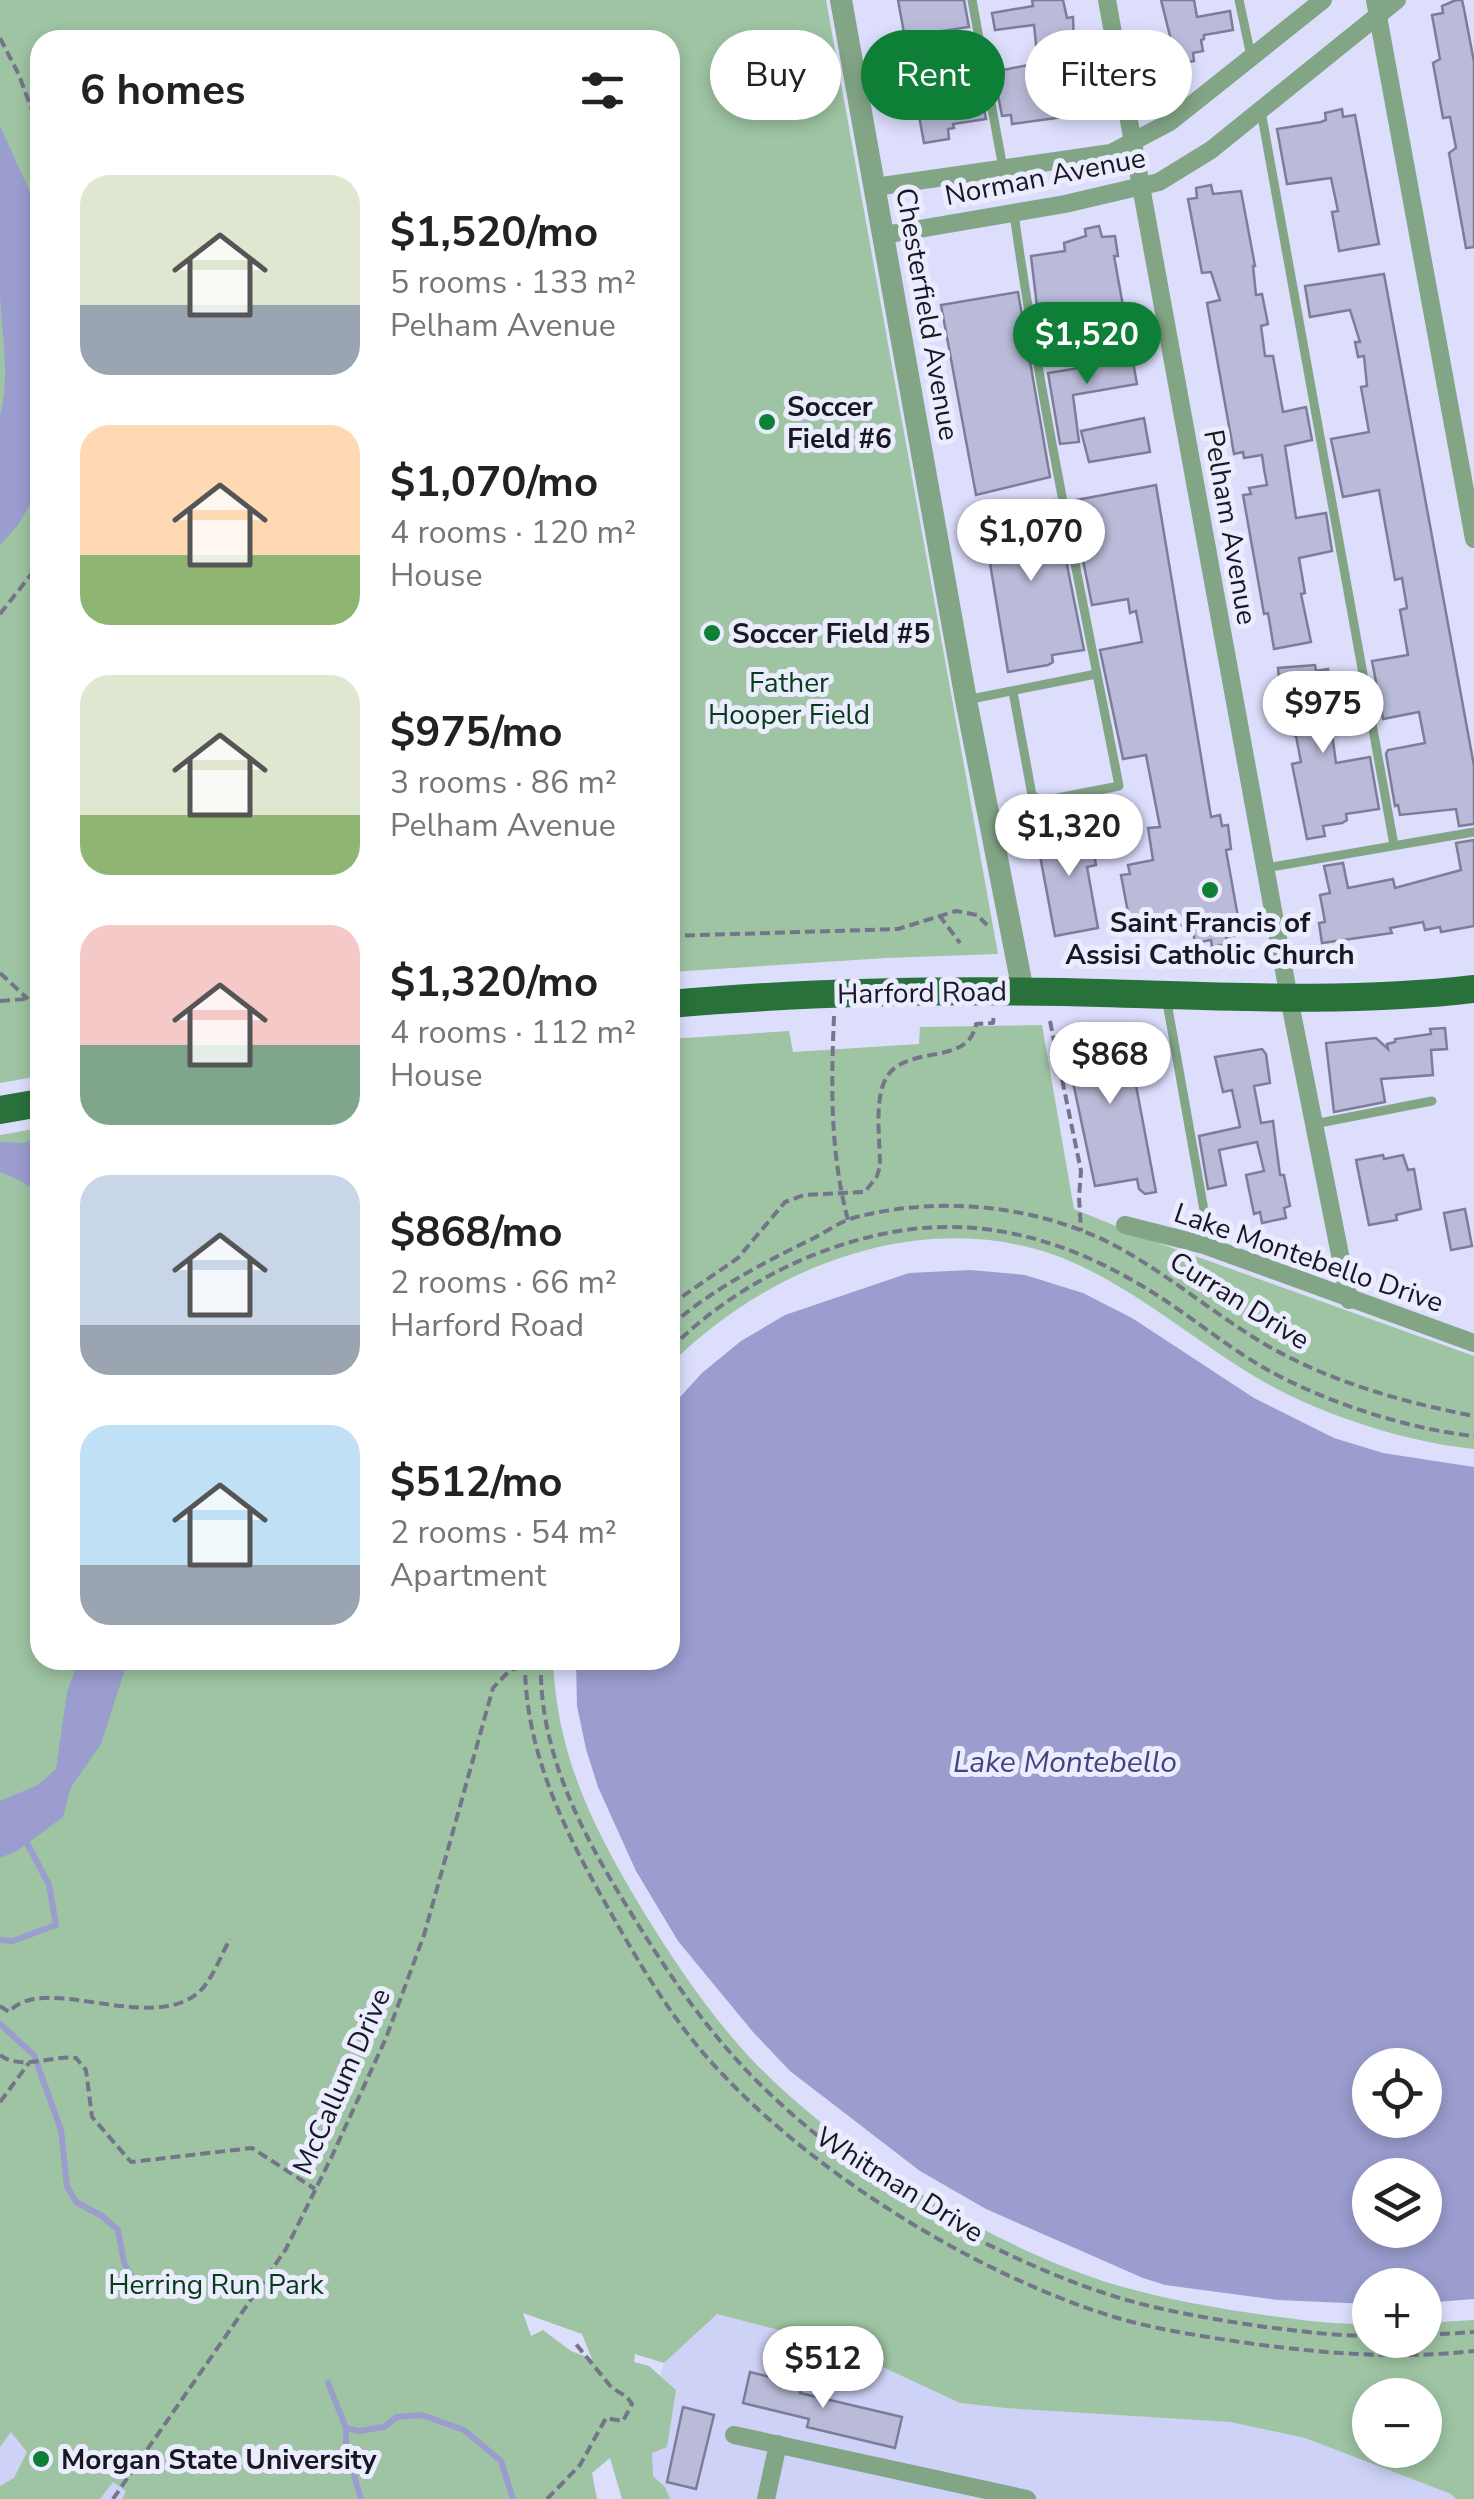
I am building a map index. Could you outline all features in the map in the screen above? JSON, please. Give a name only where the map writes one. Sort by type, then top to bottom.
[{"type":"main road","name":"Harford Road","points":[[680,1003],[835,993],[1023,992],[1289,998],[1401,996],[1474,989]]},
{"type":"main road","points":[[0,1110],[30,1105]]},
{"type":"street","name":"Chesterfield Avenue","points":[[841,0],[966,700],[1023,992]]},
{"type":"street","name":"Pelham Avenue","points":[[1107,0],[1289,998],[1349,1300]]},
{"type":"street","name":"Norman Avenue","points":[[875,187],[1111,153],[1170,122],[1323,0]]},
{"type":"street","name":"Norman Avenue","points":[[884,235],[1141,189],[1174,176],[1260,111],[1377,8],[1396,0]]},
{"type":"street","points":[[1377,8],[1474,539]]},
{"type":"street","name":"Lake Montebello Drive","points":[[1125,1225],[1204,1246],[1474,1343]]},
{"type":"street","points":[[734,2435],[1027,2499]]},
{"type":"street","points":[[766,2499],[778,2444]]},
{"type":"lane","points":[[972,0],[1003,168]]},
{"type":"lane","points":[[1239,0],[1251,58]]},
{"type":"lane","points":[[1260,111],[1394,845]]},
{"type":"lane","points":[[1013,692],[1032,795],[1042,801],[1119,786],[1030,333],[1014,214]]},
{"type":"lane","points":[[966,700],[1096,674]]},
{"type":"lane","points":[[1266,868],[1474,832]]},
{"type":"lane","points":[[1166,995],[1206,1228],[1204,1246]]},
{"type":"lane","points":[[1314,1124],[1432,1101]]},
{"type":"path","points":[[0,38],[30,105]]},
{"type":"path","points":[[0,614],[30,576]]},
{"type":"path","points":[[680,936],[898,929],[956,912],[977,915],[989,929]]},
{"type":"path","points":[[939,914],[960,944]]},
{"type":"path","points":[[0,973],[28,1000]]},
{"type":"path","points":[[835,993],[832,1096],[837,1183],[848,1220]]},
{"type":"path","points":[[0,1002],[28,1000]]},
{"type":"path","points":[[680,1318],[730,1281],[848,1220],[890,1210],[984,1208],[1047,1219],[1081,1231],[1081,1171],[1050,1021]]},
{"type":"path","points":[[680,1298],[738,1258],[785,1202],[804,1196],[862,1194],[880,1166],[881,1094],[893,1069],[908,1058],[962,1047],[974,1035],[976,1024],[993,1023]]},
{"type":"path","points":[[680,1340],[763,1280],[828,1249],[914,1228],[979,1227],[1053,1242],[1102,1263],[1266,1368],[1314,1392],[1389,1417],[1474,1436]]},
{"type":"path","name":"Curran Drive","points":[[1081,1231],[1104,1240],[1258,1340],[1319,1371],[1399,1399],[1474,1416]]},
{"type":"path","name":"McCallum Drive","points":[[112,2499],[286,2249],[315,2189],[386,2038],[413,1966],[493,1688],[511,1670]]},
{"type":"path","name":"Whitman Drive","points":[[525,1670],[534,1740],[558,1811],[630,1947],[670,2008],[717,2068],[757,2109],[831,2170],[892,2210],[990,2264],[1122,2319],[1205,2337],[1336,2354],[1474,2352]]},
{"type":"path","points":[[542,1670],[543,1697],[559,1772],[610,1878],[668,1974],[718,2040],[813,2131],[884,2182],[950,2222],[1074,2282],[1112,2296],[1188,2314],[1310,2333],[1352,2335]]},
{"type":"path","points":[[0,2006],[9,2012],[15,2005],[42,1998],[165,2008],[199,1992],[230,1939]]},
{"type":"path","points":[[0,2055],[7,2060],[30,2063],[76,2058],[86,2070],[92,2116],[131,2162],[252,2148],[315,2189]]},
{"type":"path","points":[[0,2102],[30,2063]]},
{"type":"path","points":[[1442,2334],[1474,2332]]},
{"type":"path","points":[[547,2499],[580,2465],[606,2418],[623,2421],[632,2404],[627,2396],[612,2388],[576,2344]]},
{"type":"shaded area","points":[[716,2314],[833,2344],[960,2403],[1230,2422],[1305,2438],[1352,2456],[1352,2468],[1383,2468],[1456,2499],[625,2499],[664,2363]]},
{"type":"shaded area","name":"Morgan State University","points":[[0,2410],[36,2426],[126,2491],[122,2499],[0,2499]]},
{"type":"green space","name":"Father Hooper Field","points":[[0,0],[826,0],[831,30],[710,30],[710,120],[841,120],[841,83],[998,954],[680,971],[680,30],[30,30],[30,1078],[0,1083]]},
{"type":"green space","points":[[1042,1025],[1074,1209],[1474,1356],[1474,1449],[1391,1433],[1308,1404],[1236,1365],[1097,1274],[1019,1245],[965,1238],[911,1241],[857,1253],[805,1272],[756,1297],[680,1356],[680,1038],[789,1031],[793,1052],[919,1044],[920,1027]]},
{"type":"green space","name":"Herring Run Park","points":[[30,1130],[30,1670],[554,1670],[562,1728],[580,1789],[623,1876],[667,1948],[709,2009],[757,2065],[834,2133],[878,2165],[971,2223],[1020,2248],[1116,2285],[1246,2312],[1352,2324],[1352,2358],[1442,2358],[1442,2322],[1474,2320],[1474,2499],[1456,2499],[1383,2468],[1442,2468],[1442,2378],[1352,2378],[1352,2456],[1305,2438],[1230,2422],[960,2403],[833,2344],[717,2314],[664,2363],[635,2354],[634,2362],[649,2366],[676,2390],[667,2447],[652,2453],[653,2476],[665,2487],[670,2499],[622,2499],[610,2458],[592,2473],[597,2499],[122,2499],[126,2491],[113,2482],[100,2499],[0,2499],[0,2486],[14,2478],[27,2452],[11,2432],[0,2447],[0,1135]],"holes":[[[523,2313],[582,2334],[592,2359],[571,2351],[543,2330],[531,2336]]]},
{"type":"water","points":[[0,126],[30,192],[30,504],[0,545],[0,416],[5,369],[0,291]]},
{"type":"water","points":[[30,1140],[30,1187],[0,1172],[0,1142]]},
{"type":"water","name":"Lake Montebello","points":[[971,1270],[1025,1275],[1083,1293],[1132,1318],[1254,1398],[1334,1438],[1383,1453],[1474,1467],[1474,2299],[1442,2302],[1442,2268],[1352,2268],[1352,2303],[1278,2300],[1165,2285],[986,2209],[920,2171],[790,2071],[678,1941],[636,1871],[598,1787],[577,1706],[576,1670],[680,1670],[680,1397],[741,1341],[785,1315],[909,1273]]},
{"type":"water","points":[[75,1670],[125,1670],[101,1744],[71,1787],[63,1817],[17,1851],[0,1858],[0,1801],[38,1785],[56,1769],[67,1692]]},
{"type":"building","points":[[898,0],[964,0],[969,27],[903,30]]},
{"type":"building","points":[[1032,0],[1063,0],[1067,18],[1073,17],[1073,30],[1035,30],[1034,25],[995,30],[992,13],[1033,6]]},
{"type":"building","points":[[1161,0],[1194,0],[1197,17],[1230,11],[1233,30],[1204,35],[1203,51],[1193,53],[1192,61],[1192,30],[1168,30]]},
{"type":"building","points":[[1462,0],[1474,62],[1474,247],[1466,248],[1449,153],[1456,148],[1450,117],[1443,118],[1433,63],[1440,59],[1432,15],[1443,13],[1442,6]]},
{"type":"building","points":[[1025,66],[1025,120],[1042,120],[1012,124],[1011,115],[1005,116],[1005,70]]},
{"type":"building","points":[[1342,109],[1343,117],[1355,115],[1379,244],[1339,251],[1332,212],[1338,211],[1331,178],[1287,184],[1277,129],[1321,122],[1326,120],[1325,113]]},
{"type":"building","points":[[920,120],[979,120],[953,124],[954,128],[948,129],[949,139],[924,143]]},
{"type":"building","points":[[1211,185],[1213,194],[1241,191],[1255,266],[1256,295],[1262,294],[1268,324],[1261,326],[1265,356],[1273,356],[1283,412],[1306,407],[1312,440],[1285,446],[1296,518],[1326,513],[1332,551],[1299,558],[1305,593],[1301,594],[1311,642],[1274,649],[1243,495],[1251,494],[1249,488],[1267,485],[1262,455],[1244,458],[1243,452],[1234,454],[1207,303],[1220,300],[1211,272],[1202,273],[1188,199],[1197,198],[1196,188]]},
{"type":"building","points":[[1099,226],[1102,237],[1115,236],[1118,256],[1114,256],[1125,317],[1077,326],[1072,325],[1069,310],[1038,315],[1031,256],[1065,251],[1064,243],[1086,236],[1085,229]]},
{"type":"building","points":[[1384,274],[1474,766],[1474,824],[1459,826],[1456,809],[1400,815],[1398,805],[1395,806],[1386,754],[1388,750],[1425,743],[1419,712],[1383,719],[1372,661],[1408,655],[1400,610],[1407,608],[1402,578],[1395,580],[1379,490],[1343,497],[1331,439],[1369,432],[1361,387],[1367,386],[1364,356],[1358,357],[1355,342],[1360,342],[1350,310],[1310,317],[1305,286]]},
{"type":"building","points":[[1018,292],[1050,477],[976,495],[941,305]]},
{"type":"building","points":[[1131,351],[1137,384],[1073,395],[1079,442],[1060,444],[1048,373],[1079,368],[1078,361]]},
{"type":"building","points":[[1144,418],[1150,452],[1089,462],[1081,431]]},
{"type":"building","points":[[1156,485],[1211,817],[1220,815],[1222,826],[1228,825],[1231,849],[1226,850],[1241,934],[1226,937],[1227,944],[1212,947],[1211,940],[1195,943],[1192,924],[1132,934],[1121,875],[1130,874],[1128,865],[1153,860],[1148,828],[1160,827],[1146,755],[1123,759],[1100,650],[1142,642],[1136,611],[1130,613],[1128,599],[1092,605],[1071,501]]},
{"type":"building","points":[[1054,500],[1084,650],[1052,655],[1053,662],[1048,665],[1008,672],[981,509]]},
{"type":"building","points":[[1315,665],[1316,671],[1328,669],[1331,690],[1326,691],[1336,763],[1370,757],[1379,809],[1346,814],[1347,820],[1342,823],[1323,826],[1325,836],[1307,839],[1292,764],[1301,762],[1296,736],[1287,732],[1286,725],[1306,695],[1281,699],[1278,668]]},
{"type":"building","points":[[1089,826],[1096,865],[1087,867],[1098,928],[1055,936],[1036,834]]},
{"type":"building","points":[[1474,840],[1474,926],[1441,932],[1440,927],[1425,930],[1423,922],[1390,928],[1392,933],[1322,943],[1319,923],[1325,922],[1320,895],[1330,893],[1324,866],[1343,863],[1348,888],[1393,879],[1395,888],[1461,870],[1456,843]]},
{"type":"building","points":[[1120,1028],[1126,1032],[1156,1192],[1145,1194],[1137,1179],[1095,1186],[1063,1035]]},
{"type":"building","points":[[1445,1028],[1447,1049],[1431,1050],[1433,1075],[1381,1079],[1385,1102],[1334,1112],[1326,1043],[1376,1038],[1388,1049],[1387,1044],[1395,1039]]},
{"type":"building","points":[[1262,1049],[1270,1083],[1254,1086],[1261,1123],[1273,1121],[1280,1175],[1284,1175],[1290,1206],[1284,1208],[1286,1218],[1262,1223],[1260,1212],[1254,1214],[1246,1175],[1264,1171],[1257,1142],[1219,1150],[1226,1185],[1208,1189],[1199,1136],[1240,1127],[1232,1090],[1223,1092],[1215,1057]]},
{"type":"building","points":[[1383,1155],[1384,1159],[1403,1155],[1408,1170],[1414,1169],[1421,1209],[1396,1215],[1397,1220],[1369,1225],[1356,1160]]},
{"type":"building","points":[[1465,1209],[1472,1246],[1451,1250],[1444,1213]]},
{"type":"building","points":[[750,2372],[802,2385],[800,2393],[902,2417],[895,2448],[807,2427],[809,2419],[743,2403]]},
{"type":"building","points":[[683,2407],[714,2415],[696,2489],[667,2482]]},
{"type":"waterway","points":[[0,1940],[13,1941],[56,1925],[49,1885],[24,1837]]},
{"type":"waterway","points":[[0,2024],[34,2055],[61,2130],[67,2186],[76,2202],[118,2230],[124,2263],[142,2295],[172,2295]]},
{"type":"waterway","points":[[328,2383],[346,2428],[346,2447],[361,2499]]},
{"type":"waterway","points":[[346,2428],[359,2431],[384,2427],[397,2417],[422,2415],[464,2430],[501,2461],[513,2499]]},
{"type":"place","name":"Soccer Field #6","points":[[767,422]]},
{"type":"place","name":"Soccer Field #5","points":[[712,633]]},
{"type":"place","name":"Saint Francis of Assisi Catholic Church","points":[[1210,890]]},
{"type":"place","name":"Morgan State University","points":[[41,2459]]}]
